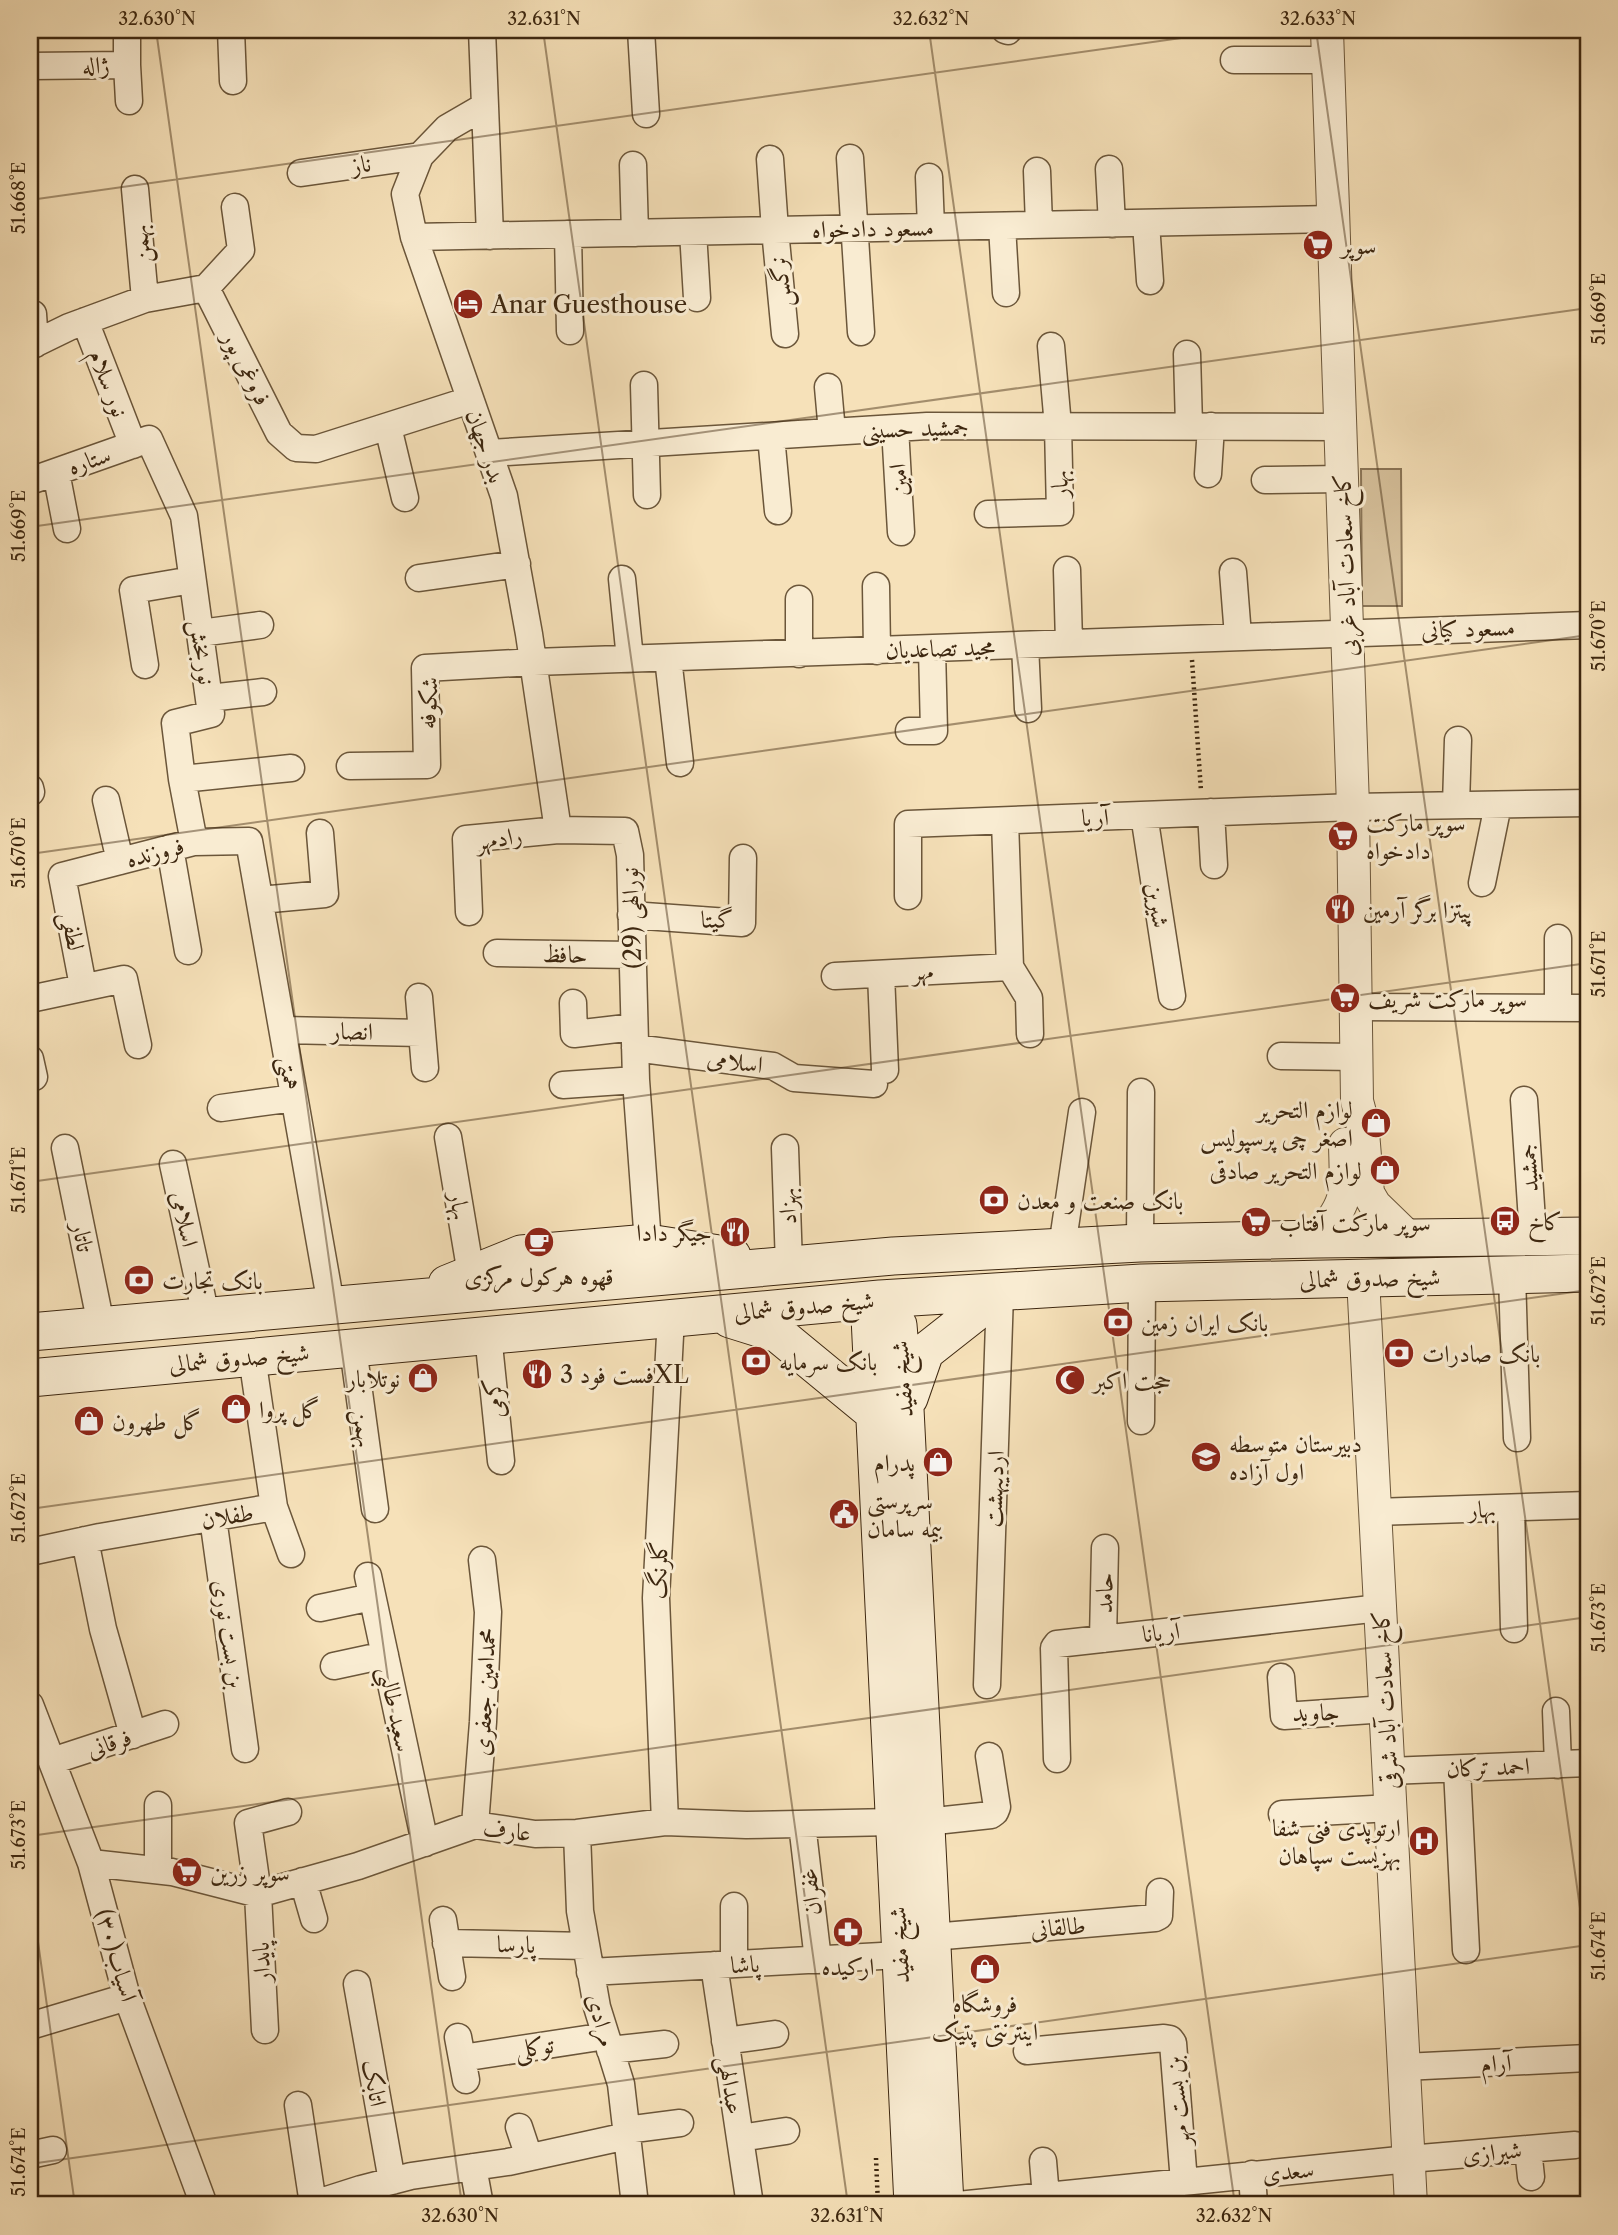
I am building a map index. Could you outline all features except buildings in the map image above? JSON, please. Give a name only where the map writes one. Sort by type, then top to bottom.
[{"type":"main road","name":"شیخ صدوق شمالی","points":[[30,1332],[877,1257],[1140,1243],[1583,1233]]},
{"type":"main road","points":[[412,1298],[521,1254],[648,1243],[789,1265]]},
{"type":"main road","points":[[877,1257],[880,1299]]},
{"type":"main road","name":"شیخ صدوق شمالی","points":[[30,1378],[880,1299],[1142,1283],[1585,1274]]},
{"type":"main road","points":[[712,1314],[778,1334],[889,1411],[925,1352],[1000,1293]]},
{"type":"main road","name":"شیخ مفید","points":[[880,1299],[870,1317],[889,1411],[910,1822],[900,1955],[913,2205]]},
{"type":"main road","points":[[257,1311],[266,1321],[271,1335],[257,1357]]},
{"type":"main road","name":"شیخ مفید","points":[[910,1822],[932,1937],[945,2205]]},
{"type":"street","points":[[231,30],[233,81]]},
{"type":"street","points":[[482,30],[490,236]]},
{"type":"street","points":[[641,30],[646,114]]},
{"type":"street","points":[[127,38],[127,65]]},
{"type":"street","points":[[1234,60],[1327,45]]},
{"type":"street","name":"کاخ سعادت آباد غربی","points":[[1327,45],[1353,807],[1357,1101]]},
{"type":"street","name":"ژاله","points":[[30,66],[127,65],[129,101]]},
{"type":"street","points":[[420,156],[447,128],[485,106]]},
{"type":"street","name":"ناز","points":[[301,173],[420,156]]},
{"type":"street","name":"بدر جهان","points":[[420,156],[405,194],[414,237],[504,496],[534,662]]},
{"type":"street","points":[[850,158],[861,332]]},
{"type":"street","name":"نرگس","points":[[771,159],[785,334]]},
{"type":"street","points":[[633,165],[635,233]]},
{"type":"street","points":[[1109,169],[1112,224]]},
{"type":"street","points":[[1037,171],[1038,225]]},
{"type":"street","points":[[929,177],[930,227]]},
{"type":"street","name":"بهمن","points":[[135,189],[145,299]]},
{"type":"street","points":[[33,314],[32,345],[85,321],[145,299],[206,288],[241,250],[234,208]]},
{"type":"street","name":"مسعود دادخواه","points":[[414,237],[1333,219]]},
{"type":"street","points":[[1146,223],[1150,281]]},
{"type":"street","points":[[1002,226],[1006,293]]},
{"type":"street","points":[[693,232],[697,298]]},
{"type":"street","points":[[568,234],[570,331]]},
{"type":"street","name":"فروغی پور","points":[[206,288],[279,433],[296,448],[316,449],[470,400]]},
{"type":"street","name":"نور سلام","points":[[85,321],[141,442]]},
{"type":"street","points":[[1051,346],[1058,426]]},
{"type":"street","points":[[1186,354],[1209,474]]},
{"type":"street","points":[[644,385],[647,495]]},
{"type":"street","points":[[828,387],[832,432]]},
{"type":"street","name":"بهار","points":[[988,514],[1060,512],[1058,426]]},
{"type":"street","name":"جمشید حسینی","points":[[490,453],[894,428],[1340,426]]},
{"type":"street","points":[[388,427],[405,498]]},
{"type":"street","name":"امین","points":[[894,428],[901,532]]},
{"type":"street","points":[[771,436],[778,511]]},
{"type":"street","name":"ستاره","points":[[30,481],[141,442]]},
{"type":"street","name":"نوربخش","points":[[141,442],[184,516],[211,715],[175,723],[182,779],[182,845],[188,951]]},
{"type":"street","points":[[56,472],[67,528]]},
{"type":"street","points":[[1265,480],[1342,479]]},
{"type":"street","points":[[419,578],[517,564]]},
{"type":"street","points":[[1067,570],[1069,643]]},
{"type":"street","points":[[1233,572],[1238,636]]},
{"type":"street","points":[[622,579],[629,659]]},
{"type":"street","points":[[145,665],[133,590],[192,580]]},
{"type":"street","points":[[876,586],[877,651]]},
{"type":"street","points":[[799,600],[799,653]]},
{"type":"street","points":[[200,633],[260,625]]},
{"type":"street","name":"مسعود کیانی","points":[[1347,632],[1588,625]]},
{"type":"street","name":"مجید تصاعدیان","points":[[534,662],[1347,632]]},
{"type":"street","points":[[1025,645],[1028,709]]},
{"type":"street","points":[[909,731],[934,732],[932,649]]},
{"type":"street","points":[[668,658],[680,763]]},
{"type":"street","points":[[534,662],[558,830]]},
{"type":"street","name":"شکوفه","points":[[350,766],[427,765],[425,668],[534,662]]},
{"type":"street","points":[[209,698],[263,692]]},
{"type":"street","points":[[1456,805],[1458,740]]},
{"type":"street","points":[[182,779],[290,768]]},
{"type":"street","points":[[106,800],[120,860]]},
{"type":"street","name":"آریا","points":[[908,896],[908,824],[1353,807],[1588,803]]},
{"type":"street","points":[[1482,883],[1498,805]]},
{"type":"street","points":[[1207,813],[1214,865]]},
{"type":"street","name":"شیرین","points":[[1144,815],[1172,996]]},
{"type":"street","points":[[1005,821],[1010,967],[1029,998],[1030,1034]]},
{"type":"street","name":"رادمهر","points":[[469,912],[467,839],[558,830]]},
{"type":"street","name":"نورالهی (29)","points":[[558,830],[625,831],[630,855],[636,1080],[648,1243]]},
{"type":"street","points":[[260,900],[325,894],[320,833]]},
{"type":"street","name":"فروزنده","points":[[62,876],[182,845],[249,841]]},
{"type":"street","name":"همتی","points":[[249,841],[331,1305]]},
{"type":"street","name":"گیتا","points":[[631,915],[743,923],[743,859]]},
{"type":"street","name":"لطفی","points":[[62,876],[83,986]]},
{"type":"street","points":[[1558,938],[1559,1007]]},
{"type":"street","name":"حافظ","points":[[498,953],[632,956]]},
{"type":"street","name":"مهر","points":[[835,976],[1010,967]]},
{"type":"street","name":"اسلامی","points":[[573,1003],[574,1034],[635,1038],[773,1066],[794,1078],[879,1077],[881,974]]},
{"type":"street","points":[[30,999],[124,979],[138,1045]]},
{"type":"street","points":[[419,997],[425,1068]]},
{"type":"street","points":[[1354,1007],[1588,1007]]},
{"type":"street","name":"انصار","points":[[283,1030],[421,1033]]},
{"type":"street","points":[[1281,1056],[1356,1057]]},
{"type":"street","points":[[563,1085],[636,1080]]},
{"type":"street","points":[[1140,1243],[1141,1092]]},
{"type":"street","points":[[221,1108],[294,1098]]},
{"type":"street","name":"جمشید","points":[[1524,1100],[1533,1236]]},
{"type":"street","points":[[1357,1101],[1362,1120],[1368,1193],[1375,1205],[1409,1238]]},
{"type":"street","points":[[1317,1239],[1334,1220],[1345,1198],[1346,1115],[1357,1101]]},
{"type":"street","points":[[1062,1247],[1082,1112]]},
{"type":"street","name":"بهار","points":[[448,1138],[471,1274]]},
{"type":"street","name":"تاتار","points":[[65,1148],[101,1325]]},
{"type":"street","name":"بهزاد","points":[[785,1148],[789,1265]]},
{"type":"street","name":"اسلامی","points":[[173,1164],[206,1316]]},
{"type":"street","points":[[1512,1275],[1517,1438]]},
{"type":"street","name":"کاخ سعادت آباد شرقی","points":[[1363,1278],[1411,2205]]},
{"type":"street","points":[[1141,1422],[1142,1283]]},
{"type":"street","name":"اردیبهشت","points":[[987,1685],[1000,1293]]},
{"type":"street","name":"گلرنگ","points":[[665,1822],[656,1598],[671,1317]]},
{"type":"street","name":"کرمی","points":[[488,1335],[500,1461]]},
{"type":"street","name":"بهمن","points":[[353,1348],[375,1508]]},
{"type":"street","name":"طفلان","points":[[30,1552],[274,1507],[257,1357]]},
{"type":"street","name":"بهار","points":[[1375,1512],[1588,1505]]},
{"type":"street","points":[[274,1507],[291,1554]]},
{"type":"street","points":[[1511,1508],[1514,1629]]},
{"type":"street","name":"بن بست نوری","points":[[213,1518],[245,1749]]},
{"type":"street","points":[[85,1540],[103,1629],[134,1735]]},
{"type":"street","name":"حامد","points":[[1103,1639],[1105,1548]]},
{"type":"street","name":"محمدامین جعفری","points":[[475,1825],[488,1612],[482,1560]]},
{"type":"street","name":"سعید طالبی","points":[[320,1608],[370,1586],[425,1843]]},
{"type":"street","name":"آریانا","points":[[1057,1759],[1054,1648],[1057,1644],[1380,1608]]},
{"type":"street","points":[[334,1665],[384,1655]]},
{"type":"street","name":"جاوید","points":[[1281,1677],[1284,1716],[1386,1709]]},
{"type":"street","name":"آسیاب(۳۰)","points":[[30,1705],[91,1863],[127,1997],[204,2205]]},
{"type":"street","points":[[1556,1711],[1558,1765]]},
{"type":"street","name":"فرقانی","points":[[52,1761],[165,1724]]},
{"type":"street","name":"عارف","points":[[258,1894],[358,1866],[475,1825],[535,1834],[577,1833],[665,1822],[746,1825],[910,1822],[991,1815],[997,1807],[989,1756]]},
{"type":"street","name":"احمد ترکان","points":[[1388,1771],[1588,1763]]},
{"type":"street","points":[[1457,1769],[1466,1950]]},
{"type":"street","points":[[158,1805],[158,1870]]},
{"type":"street","points":[[1282,1814],[1391,1808]]},
{"type":"street","name":"پایدار","points":[[265,2030],[258,1894],[248,1823],[288,1812]]},
{"type":"street","name":"غفران","points":[[803,1824],[818,1959]]},
{"type":"street","name":"مرادی","points":[[577,1833],[580,1911],[597,2007],[621,2084],[635,2205]]},
{"type":"street","points":[[91,1863],[172,1872],[258,1894]]},
{"type":"street","points":[[303,1881],[314,1919]]},
{"type":"street","name":"طالقانی","points":[[932,1937],[1155,1918],[1159,1916],[1160,1892]]},
{"type":"street","points":[[724,1965],[734,1906]]},
{"type":"street","name":"پارسا","points":[[452,1977],[444,1931],[586,1946]]},
{"type":"street","name":"پاشا","points":[[590,1972],[900,1955]]},
{"type":"street","name":"عبدالهی","points":[[724,1965],[725,2041],[750,2205]]},
{"type":"street","name":"اتابک","points":[[357,1984],[392,2181]]},
{"type":"street","points":[[30,2026],[127,1997]]},
{"type":"street","points":[[725,2041],[775,2034]]},
{"type":"street","name":"بن بست مهر","points":[[1027,2051],[1170,2039],[1184,2182]]},
{"type":"street","name":"توکلی","points":[[462,2058],[608,2043],[665,2044]]},
{"type":"street","name":"آرام","points":[[1404,2067],[1588,2059]]},
{"type":"street","points":[[298,2105],[312,2205],[363,2197],[392,2181],[529,2157],[626,2133],[680,2123]]},
{"type":"street","points":[[519,2127],[529,2157]]},
{"type":"street","points":[[740,2138],[786,2131]]},
{"type":"street","name":"شیرازی","points":[[1409,2159],[1574,2145]]},
{"type":"street","points":[[1528,2149],[1531,2177]]},
{"type":"street","name":"سعدی","points":[[958,2205],[1046,2197],[1154,2195],[1184,2182],[1409,2159]]},
{"type":"street","points":[[1043,2161],[1046,2197]]},
{"type":"street","points":[[473,2167],[480,2205]]},
{"type":"street","points":[[1252,2174],[1254,2205]]},
{"type":"path","points":[[1191,638],[1207,813]]},
{"type":"path","points":[[876,2158],[878,2205]]},
{"type":"shaded area","points":[[1361,469],[1401,469],[1402,606],[1362,606]]},
{"type":"place","name":"سوپر","points":[[1318,245]]},
{"type":"place","name":"Anar Guesthouse","points":[[468,304]]},
{"type":"place","name":"سوپر مارکت دادخواه","points":[[1343,836]]},
{"type":"place","name":"پيتزا برگر آرمين","points":[[1340,909]]},
{"type":"place","name":"سوپر مارکت شریف","points":[[1345,998]]},
{"type":"place","name":"لوازم التحریر اصغر چی پرسپولیس","points":[[1376,1123]]},
{"type":"place","name":"لوازم التحریر صادقی","points":[[1385,1170]]},
{"type":"place","name":"بانک صنعت و معدن","points":[[994,1200]]},
{"type":"place","name":"کاخ","points":[[1505,1221]]},
{"type":"place","name":"سوپر مارکت آفتاب","points":[[1256,1222]]},
{"type":"place","name":"جیگر دادا","points":[[735,1232]]},
{"type":"place","name":"قهوه هرکول مرکزی","points":[[539,1242]]},
{"type":"place","name":"بانک تجارت","points":[[139,1280]]},
{"type":"place","name":"بانک ایران زمین","points":[[1118,1322]]},
{"type":"place","name":"بانک صادرات","points":[[1399,1353]]},
{"type":"place","name":"بانک سرمایه","points":[[756,1361]]},
{"type":"place","name":"فست فود 3XL","points":[[537,1374]]},
{"type":"place","name":"نوتلابار","points":[[423,1378]]},
{"type":"place","name":"حجت اکبر","points":[[1070,1380]]},
{"type":"place","name":"گل پروا","points":[[236,1409]]},
{"type":"place","name":"گل طهرون","points":[[89,1421]]},
{"type":"place","name":"دبیرستان متوسطه اول آزاده","points":[[1206,1457]]},
{"type":"place","name":"پدرام","points":[[938,1462]]},
{"type":"place","name":"سرپرستی بیمه سامان","points":[[844,1514]]},
{"type":"place","name":"ارتوپدی فنی شفا بهزیست سپاهان","points":[[1424,1841]]},
{"type":"place","name":"سوپر زرین","points":[[187,1872]]},
{"type":"place","name":"ارکیده","points":[[848,1932]]},
{"type":"place","name":"فروشگاه اینترنتی پتیک","points":[[985,1969]]}]
